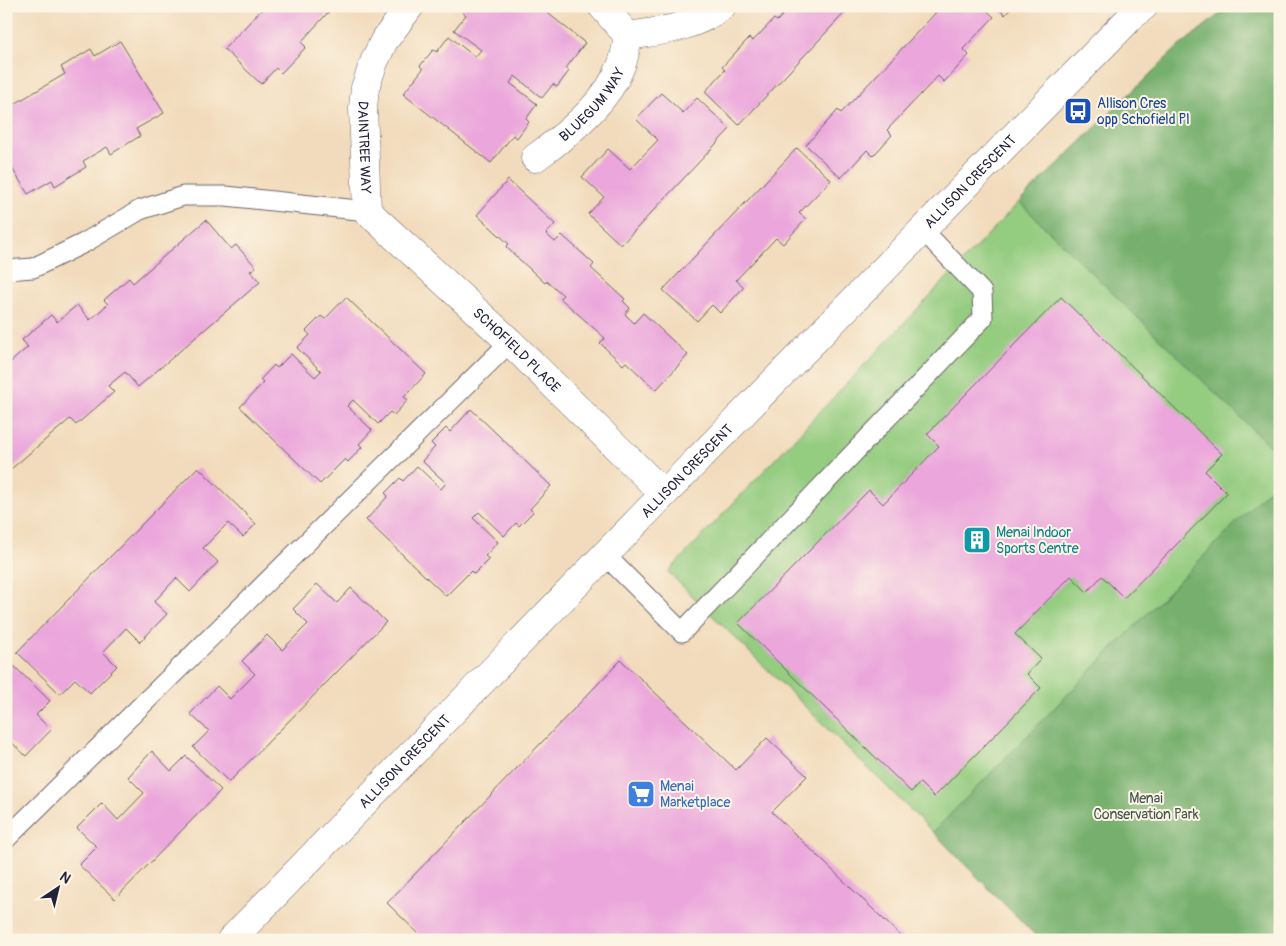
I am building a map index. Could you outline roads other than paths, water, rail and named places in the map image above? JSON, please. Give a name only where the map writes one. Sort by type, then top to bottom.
[{"type":"street","name":"DAINTREE WAY","points":[[367,211],[363,108],[365,88],[384,41],[410,6]]},
{"type":"street","points":[[602,6],[628,36],[670,30],[689,25],[709,16],[722,6]]},
{"type":"street","name":"ALLISON CRESCENT","points":[[231,940],[664,494],[1131,17],[1144,6]]},
{"type":"street","name":"BLUEGUM WAY","points":[[535,158],[561,140],[585,118],[606,92],[615,80],[621,66],[626,52],[628,36]]},
{"type":"street","name":"SCHOFIELD PLACE","points":[[367,211],[510,342],[664,494]]},
{"type":"lane","points":[[6,270],[33,268],[84,243],[140,210],[183,196],[226,196],[367,211]]},
{"type":"lane","points":[[605,555],[682,632],[983,318],[982,292],[923,230]]},
{"type":"lane","points":[[6,839],[510,342]]},
{"type":"place","name":"Allison Cres opp Schofield Pl","points":[[1078,111]]},
{"type":"place","name":"Menai Indoor Sports Centre","points":[[977,540]]},
{"type":"place","name":"Menai Marketplace","points":[[641,794]]},
{"type":"park label","name":"Menai Conservation Park","points":[[1146,806]]}]
